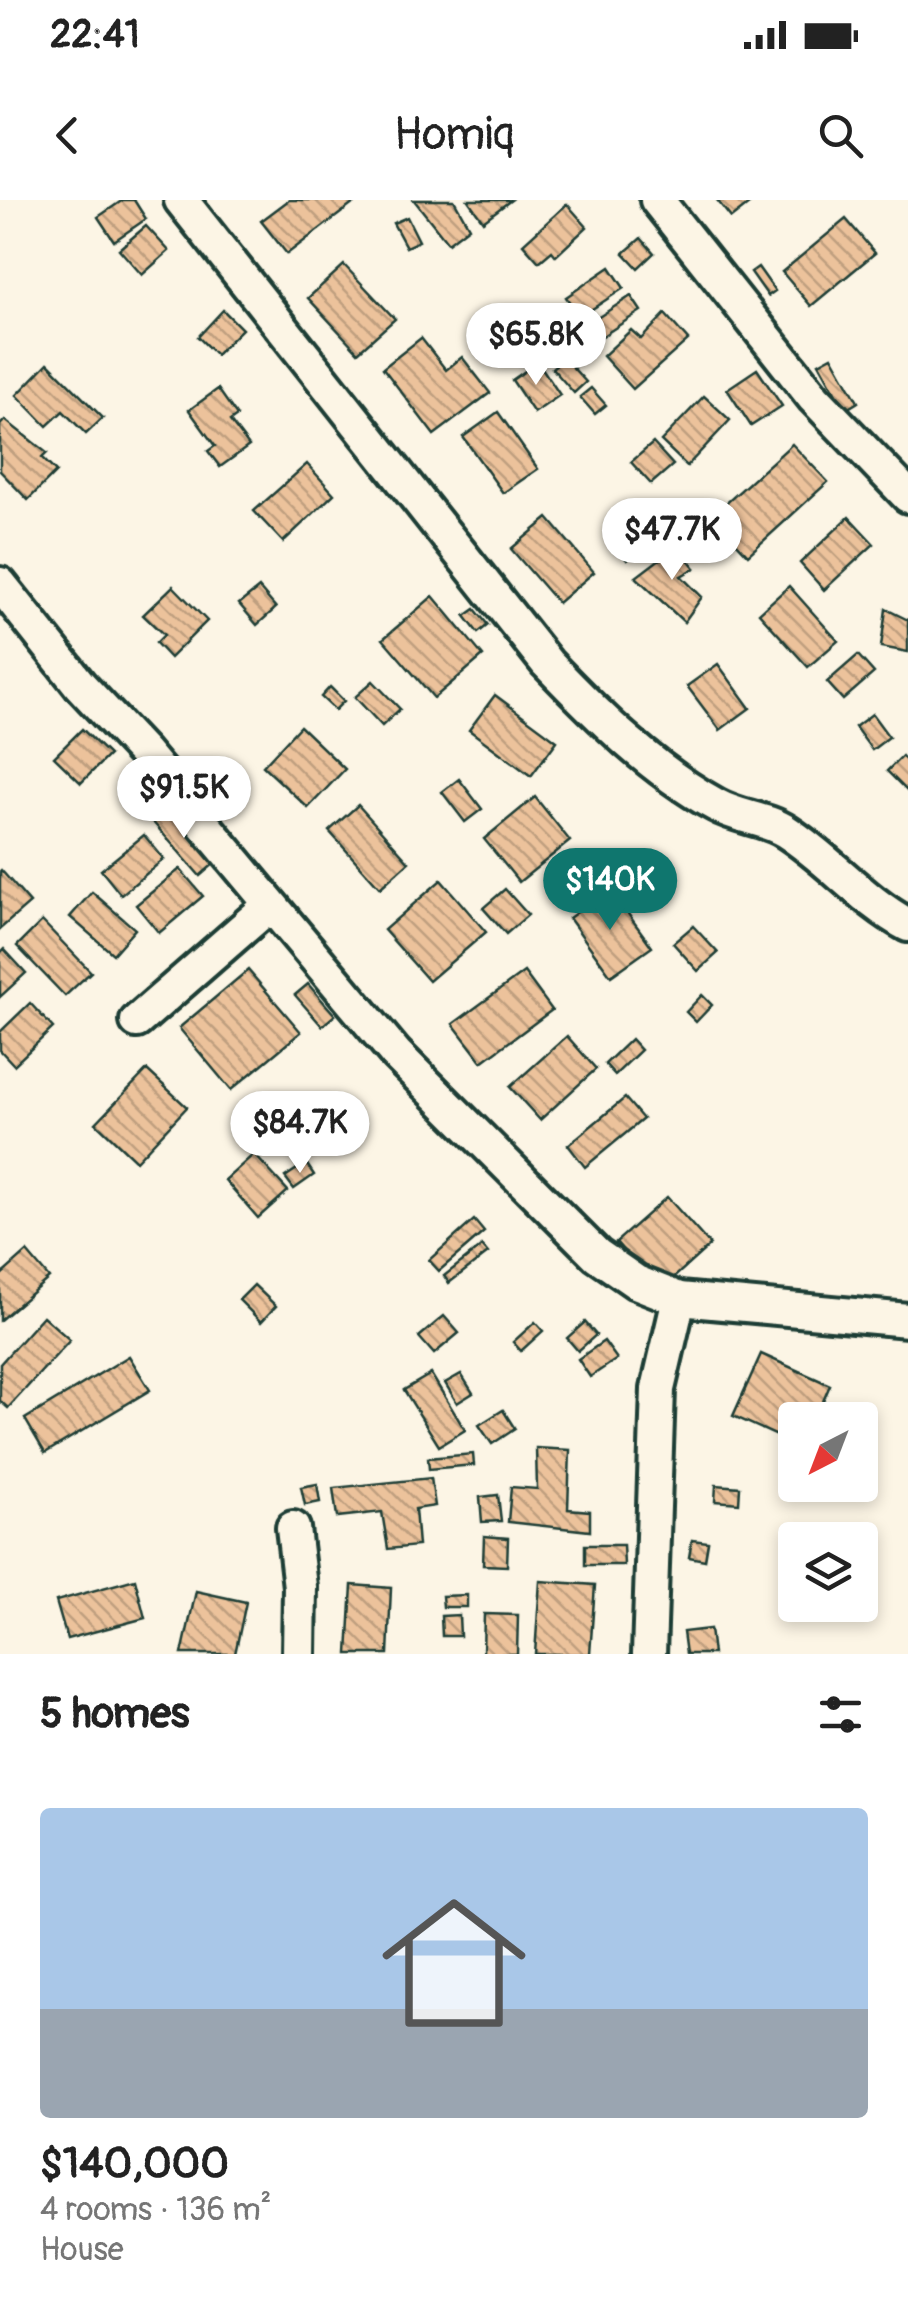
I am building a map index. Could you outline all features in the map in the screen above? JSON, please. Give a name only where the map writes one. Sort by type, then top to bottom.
[{"type":"street","points":[[181,200],[547,663],[603,721],[716,805],[787,832],[889,915],[908,925]]},
{"type":"street","points":[[658,200],[814,398],[908,496]]},
{"type":"street","points":[[0,584],[80,684],[144,753],[396,1054],[571,1230],[636,1282],[679,1299],[908,1320]]},
{"type":"street","points":[[137,1022],[270,905]]},
{"type":"street","points":[[649,1654],[658,1389],[679,1299]]},
{"type":"street","points":[[292,1528],[300,1587],[299,1654]]},
{"type":"building","points":[[123,200],[134,200],[146,219],[114,241],[98,217]]},
{"type":"building","points":[[289,200],[358,200],[287,254],[261,221]]},
{"type":"building","points":[[414,200],[454,200],[469,227],[448,243]]},
{"type":"building","points":[[468,200],[511,200],[483,221]]},
{"type":"building","points":[[717,200],[754,200],[731,218]]},
{"type":"building","points":[[567,204],[587,227],[556,256],[552,251],[539,262],[523,244]]},
{"type":"building","points":[[407,217],[419,241],[406,247],[393,223]]},
{"type":"building","points":[[846,219],[875,253],[811,306],[782,272]]},
{"type":"building","points":[[146,226],[169,251],[142,275],[119,249]]},
{"type":"building","points":[[641,238],[654,253],[638,268],[624,253]]},
{"type":"building","points":[[344,265],[395,319],[358,352],[308,298]]},
{"type":"building","points":[[610,267],[624,288],[580,317],[566,297]]},
{"type":"building","points":[[758,267],[775,291],[768,296],[751,272]]},
{"type":"building","points":[[631,296],[641,311],[581,350],[571,335]]},
{"type":"building","points":[[223,310],[242,329],[216,355],[198,337]]},
{"type":"building","points":[[665,314],[688,340],[633,389],[603,356],[631,330],[641,339]]},
{"type":"building","points":[[421,338],[446,370],[462,357],[490,393],[434,435],[383,368]]},
{"type":"building","points":[[832,356],[858,402],[845,410],[819,363]]},
{"type":"building","points":[[564,358],[586,382],[574,393],[552,368]]},
{"type":"building","points":[[538,362],[560,395],[534,413],[512,380]]},
{"type":"building","points":[[48,363],[103,418],[86,434],[63,411],[47,426],[17,395]]},
{"type":"building","points":[[757,369],[782,406],[751,426],[727,389]]},
{"type":"building","points":[[591,388],[606,405],[595,414],[580,397]]},
{"type":"building","points":[[218,389],[237,416],[230,421],[249,446],[220,467],[208,451],[215,446],[189,410]]},
{"type":"building","points":[[704,396],[730,420],[687,466],[661,441]]},
{"type":"building","points":[[498,412],[538,469],[503,493],[463,437]]},
{"type":"building","points":[[5,420],[47,453],[42,458],[56,472],[28,500],[0,471],[0,425]]},
{"type":"building","points":[[653,443],[673,465],[651,484],[631,462]]},
{"type":"building","points":[[792,444],[828,482],[748,555],[712,516]]},
{"type":"building","points":[[307,464],[334,494],[283,542],[254,511]]},
{"type":"building","points":[[849,517],[874,544],[824,590],[800,563]]},
{"type":"building","points":[[548,518],[594,572],[558,603],[511,549]]},
{"type":"building","points":[[658,518],[666,530],[627,560],[618,548]]},
{"type":"building","points":[[677,546],[695,568],[681,576],[702,597],[684,622],[636,577]]},
{"type":"building","points":[[173,586],[207,621],[170,658],[156,643],[164,635],[143,615]]},
{"type":"building","points":[[789,586],[838,641],[808,667],[759,613]]},
{"type":"building","points":[[259,588],[276,608],[257,625],[239,604]]},
{"type":"building","points":[[433,596],[483,656],[434,698],[383,639]]},
{"type":"building","points":[[475,609],[488,625],[478,633],[465,616]]},
{"type":"building","points":[[886,609],[908,620],[908,652],[881,647]]},
{"type":"building","points":[[858,655],[874,673],[843,700],[827,682]]},
{"type":"building","points":[[718,664],[750,708],[720,730],[687,686]]},
{"type":"building","points":[[373,681],[400,709],[382,726],[355,697]]},
{"type":"building","points":[[330,687],[344,701],[335,710],[321,697]]},
{"type":"building","points":[[495,695],[557,741],[531,776],[469,730]]},
{"type":"building","points":[[872,714],[889,737],[872,750],[855,727]]},
{"type":"building","points":[[300,726],[345,769],[308,808],[263,766]]},
{"type":"building","points":[[82,729],[109,755],[81,783],[54,757]]},
{"type":"building","points":[[902,756],[908,763],[908,792],[887,771]]},
{"type":"building","points":[[459,779],[482,809],[465,822],[442,792]]},
{"type":"building","points":[[535,797],[570,841],[519,882],[484,839]]},
{"type":"building","points":[[358,805],[409,862],[380,888],[329,831]]},
{"type":"building","points":[[168,806],[216,862],[200,876],[151,820]]},
{"type":"building","points":[[144,835],[164,859],[121,895],[101,870]]},
{"type":"building","points":[[180,869],[203,896],[159,933],[136,905]]},
{"type":"building","points":[[0,871],[30,903],[0,929]]},
{"type":"building","points":[[441,880],[486,932],[429,981],[384,930]]},
{"type":"building","points":[[505,889],[528,915],[506,934],[483,908]]},
{"type":"building","points":[[610,889],[652,947],[611,976],[569,918]]},
{"type":"building","points":[[92,892],[135,929],[113,954],[70,917]]},
{"type":"building","points":[[42,921],[91,972],[65,996],[17,946]]},
{"type":"building","points":[[693,926],[718,953],[698,971],[673,943]]},
{"type":"building","points":[[4,949],[26,973],[0,997],[0,953]]},
{"type":"building","points":[[248,970],[301,1032],[231,1090],[179,1028]]},
{"type":"building","points":[[524,972],[552,1010],[482,1062],[453,1024]]},
{"type":"building","points":[[308,984],[335,1015],[322,1026],[295,995]]},
{"type":"building","points":[[702,995],[712,1005],[696,1022],[686,1012]]},
{"type":"building","points":[[30,1003],[53,1028],[14,1065],[0,1050],[0,1032]]},
{"type":"building","points":[[567,1036],[596,1069],[540,1120],[510,1087]]},
{"type":"building","points":[[631,1039],[641,1050],[615,1075],[605,1064]]},
{"type":"building","points":[[147,1070],[187,1107],[136,1161],[96,1123]]},
{"type":"building","points":[[625,1098],[643,1119],[585,1167],[568,1145]]},
{"type":"building","points":[[256,1103],[277,1121],[258,1142],[238,1124]]},
{"type":"building","points":[[254,1154],[288,1191],[258,1218],[225,1180]]},
{"type":"building","points":[[306,1163],[314,1175],[294,1189],[285,1177]]},
{"type":"building","points":[[667,1197],[710,1245],[659,1291],[616,1242]]},
{"type":"building","points":[[474,1220],[484,1232],[439,1271],[429,1260]]},
{"type":"building","points":[[482,1246],[488,1253],[449,1283],[444,1276]]},
{"type":"building","points":[[27,1252],[49,1278],[0,1320],[0,1276]]},
{"type":"building","points":[[254,1285],[276,1306],[261,1322],[239,1300]]},
{"type":"building","points":[[43,1316],[70,1340],[8,1408],[0,1401],[0,1364]]},
{"type":"building","points":[[444,1316],[459,1333],[434,1354],[419,1337]]},
{"type":"building","points":[[535,1322],[543,1331],[521,1351],[513,1342]]},
{"type":"building","points":[[585,1322],[596,1335],[578,1351],[567,1338]]},
{"type":"building","points":[[604,1341],[617,1359],[590,1377],[578,1359]]},
{"type":"building","points":[[761,1354],[830,1385],[823,1402],[778,1402],[778,1436],[733,1416]]},
{"type":"building","points":[[129,1356],[150,1390],[45,1453],[25,1419]]},
{"type":"building","points":[[431,1374],[465,1430],[439,1446],[404,1390]]},
{"type":"building","points":[[461,1374],[473,1393],[457,1403],[445,1383]]},
{"type":"building","points":[[503,1410],[515,1429],[492,1444],[479,1425]]},
{"type":"building","points":[[536,1448],[570,1450],[568,1509],[590,1511],[590,1531],[508,1522],[511,1487],[537,1489]]},
{"type":"building","points":[[473,1454],[474,1465],[429,1469],[428,1458]]},
{"type":"building","points":[[431,1478],[435,1506],[415,1509],[418,1546],[388,1549],[382,1512],[337,1517],[333,1488]]},
{"type":"building","points":[[317,1484],[320,1502],[305,1505],[301,1487]]},
{"type":"building","points":[[716,1485],[740,1487],[739,1503],[715,1501]]},
{"type":"building","points":[[498,1495],[501,1521],[482,1522],[480,1497]]},
{"type":"building","points":[[484,1536],[508,1538],[507,1566],[483,1565]]},
{"type":"building","points":[[692,1540],[708,1542],[705,1560],[689,1557]]},
{"type":"building","points":[[585,1545],[623,1545],[624,1565],[585,1565]]},
{"type":"building","points":[[135,1579],[145,1618],[67,1639],[56,1601]]},
{"type":"building","points":[[540,1581],[595,1585],[590,1654],[535,1654]]},
{"type":"building","points":[[352,1585],[391,1588],[388,1654],[348,1654]]},
{"type":"building","points":[[196,1591],[246,1602],[235,1654],[182,1654]]},
{"type":"building","points":[[467,1595],[467,1607],[443,1607],[442,1596]]},
{"type":"building","points":[[484,1614],[518,1615],[517,1654],[483,1654]]},
{"type":"building","points":[[459,1615],[460,1636],[442,1636],[441,1616]]},
{"type":"building","points":[[710,1629],[713,1654],[686,1654],[683,1632]]}]
